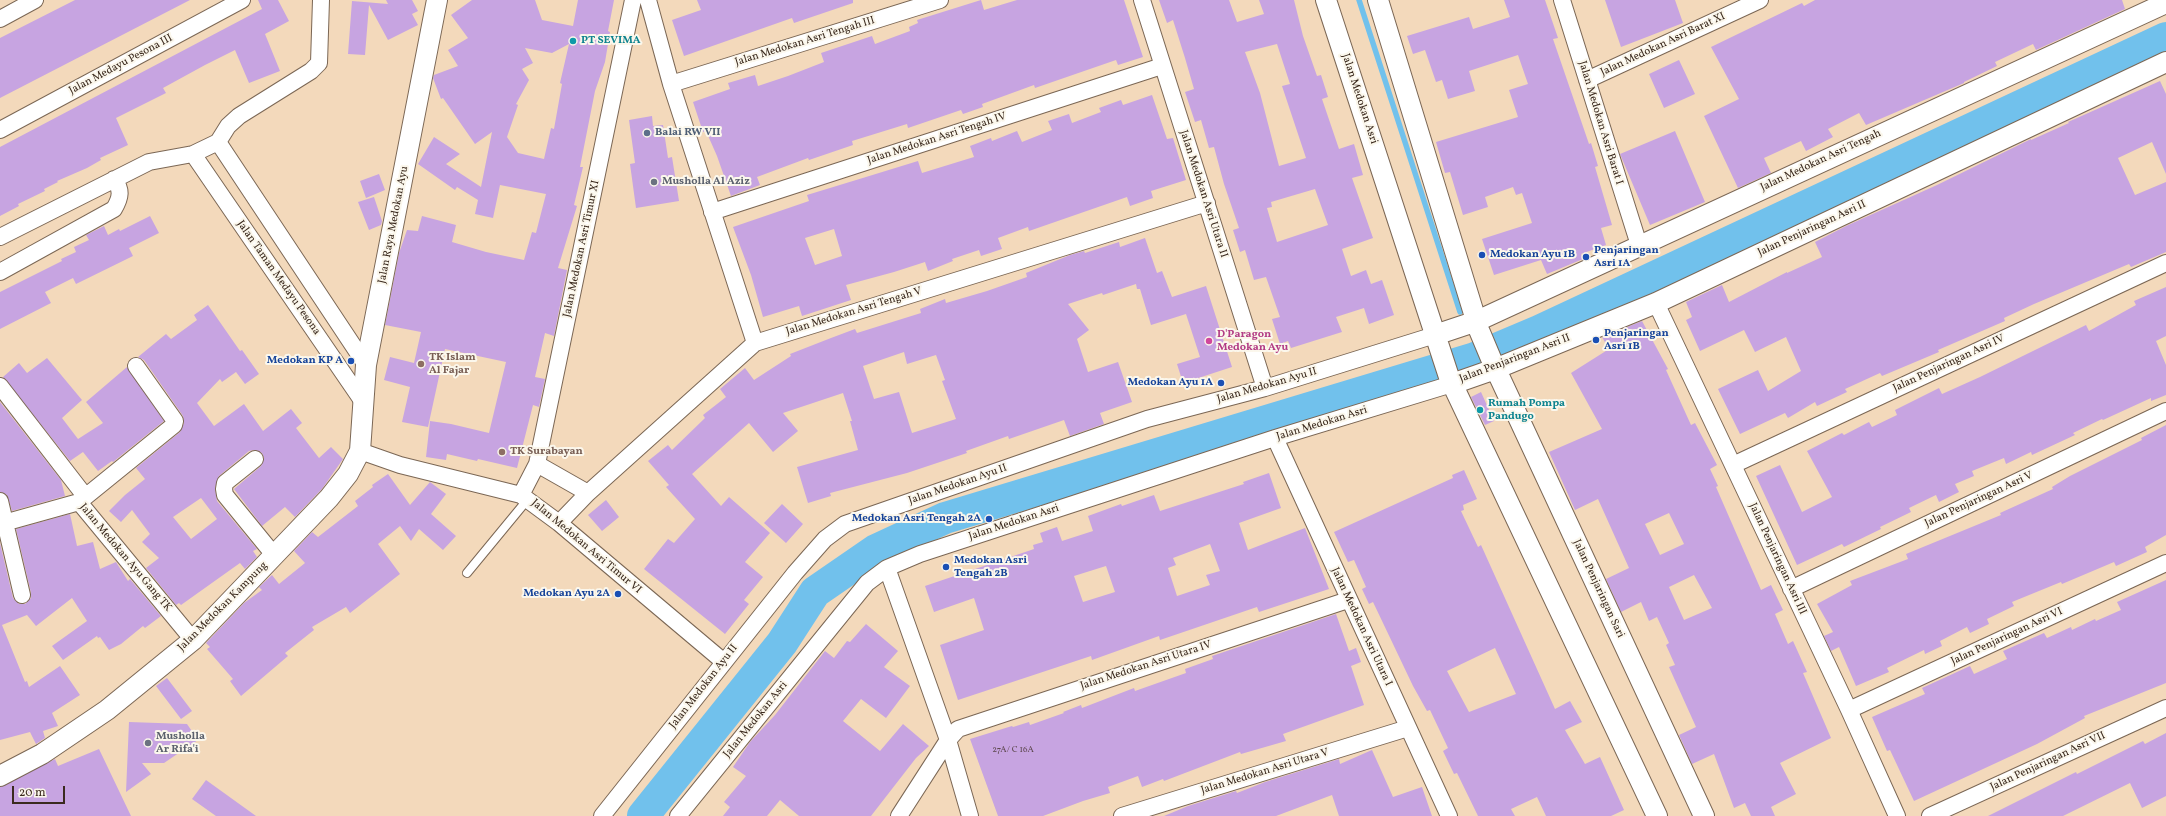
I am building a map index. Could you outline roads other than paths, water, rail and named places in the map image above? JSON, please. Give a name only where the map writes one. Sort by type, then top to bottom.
[{"type":"street","points":[[0,19],[35,0]]},
{"type":"street","name":"Jalan Medayu Pesona III","points":[[0,130],[242,0]]},
{"type":"street","points":[[0,237],[149,162],[193,154],[218,142],[228,126],[239,116],[311,71],[319,63],[321,0]]},
{"type":"street","name":"Jalan Raya Medokan Ayu","points":[[360,450],[366,365],[437,0]]},
{"type":"street","name":"Jalan Medokan Asri Timur XI","points":[[524,497],[537,464],[633,0]]},
{"type":"street","points":[[648,0],[671,84],[755,343]]},
{"type":"street","name":"Jalan Medokan Asri Tengah III","points":[[671,84],[940,0]]},
{"type":"street","name":"Jalan Medokan Asri Utara II","points":[[1142,0],[1265,388]]},
{"type":"street","name":"Jalan Medokan Asri","points":[[678,816],[867,583],[887,568],[920,554],[1451,381],[1326,0]]},
{"type":"street","points":[[1378,0],[1478,325],[1494,365]]},
{"type":"street","name":"Jalan Medokan Asri Barat I","points":[[1562,0],[1639,245]]},
{"type":"street","name":"Jalan Medokan Asri Barat XI","points":[[1587,80],[1760,0]]},
{"type":"street","name":"Jalan Medokan Asri Tengah","points":[[1478,325],[1639,245],[2166,3]]},
{"type":"street","name":"Jalan Penjaringan Asri II","points":[[1451,381],[1656,303],[2166,62]]},
{"type":"street","name":"Jalan Medokan Asri Tengah IV","points":[[712,212],[1162,66]]},
{"type":"street","points":[[218,142],[366,365]]},
{"type":"street","name":"Jalan Taman Medayu Pesona","points":[[193,154],[363,402]]},
{"type":"street","points":[[0,272],[114,209],[120,197],[120,187],[114,179]]},
{"type":"street","points":[[227,203],[249,190]]},
{"type":"street","name":"Jalan Medokan Asri Tengah V","points":[[559,523],[588,493],[755,343],[1207,203]]},
{"type":"street","name":"Jalan Penjaringan Asri IV","points":[[1733,465],[2166,263]]},
{"type":"street","name":"Jalan Penjaringan Asri III","points":[[1656,303],[1849,710],[1897,816]]},
{"type":"street","points":[[1436,338],[1478,325]]},
{"type":"street","name":"Jalan Medokan Ayu II","points":[[602,816],[795,573],[825,539],[846,524],[1147,419],[1265,388],[1436,338]]},
{"type":"street","name":"Jalan Penjaringan Sari","points":[[1494,365],[1704,816]]},
{"type":"street","points":[[0,386],[82,499],[174,425],[175,421],[136,366]]},
{"type":"street","points":[[1451,381],[1657,816]]},
{"type":"street","name":"Jalan Penjaringan Asri V","points":[[1791,588],[2166,411]]},
{"type":"street","name":"Jalan Medokan Asri Utara I","points":[[1275,438],[1348,600],[1449,816]]},
{"type":"street","name":"Jalan Medokan Asri Timur VI","points":[[360,450],[400,465],[524,497],[559,523],[724,662]]},
{"type":"street","name":"Jalan Medokan Kampung","points":[[0,776],[42,754],[107,710],[193,640],[329,498],[348,474],[360,450]]},
{"type":"street","points":[[255,459],[225,483],[224,489],[226,495],[274,555]]},
{"type":"street","points":[[537,464],[588,493]]},
{"type":"street","name":"Jalan Medokan Ayu Gang TK","points":[[3,523],[82,499],[193,640]]},
{"type":"street","points":[[0,501],[3,523],[22,594]]},
{"type":"street","name":"Jalan Penjaringan Asri VI","points":[[1849,710],[2166,563]]},
{"type":"street","points":[[887,568],[948,740],[970,816]]},
{"type":"street","name":"Jalan Medokan Asri Utara IV","points":[[899,816],[948,740],[958,730],[974,723],[1348,600]]},
{"type":"street","name":"Jalan Penjaringan Asri VII","points":[[1930,816],[2166,708]]},
{"type":"street","name":"Jalan Medokan Asri Utara V","points":[[1122,816],[1408,728]]},
{"type":"lane","points":[[467,573],[524,497]]},
{"type":"waterway","points":[[1359,0],[1460,312]]},
{"type":"waterway","points":[[643,816],[782,643],[815,592],[876,550],[945,518],[1475,358],[1539,331],[2166,38]]},
{"type":"place","name":"PT SEVIMA","points":[[573,41]]},
{"type":"place","name":"Balai RW VII","points":[[647,133]]},
{"type":"place","name":"Musholla Al Aziz","points":[[654,182]]},
{"type":"place","name":"Medokan Ayu 1B","points":[[1482,255]]},
{"type":"place","name":"Penjaringan Asri 1A","points":[[1586,257]]},
{"type":"place","name":"Penjaringan Asri 1B","points":[[1596,340]]},
{"type":"place","name":"D'Paragon Medokan Ayu","points":[[1209,341]]},
{"type":"place","name":"Medokan KP A","points":[[351,361]]},
{"type":"place","name":"TK Islam Al Fajar","points":[[421,364]]},
{"type":"place","name":"Medokan Ayu 1A","points":[[1221,383]]},
{"type":"place","name":"Rumah Pompa Pandugo","points":[[1480,410]]},
{"type":"place","name":"TK Surabayan","points":[[502,452]]},
{"type":"place","name":"Medokan Asri Tengah 2A","points":[[989,519]]},
{"type":"place","name":"Medokan Asri Tengah 2B","points":[[946,567]]},
{"type":"place","name":"Medokan Ayu 2A","points":[[618,594]]},
{"type":"place","name":"Musholla Ar Rifa'i","points":[[148,743]]}]
